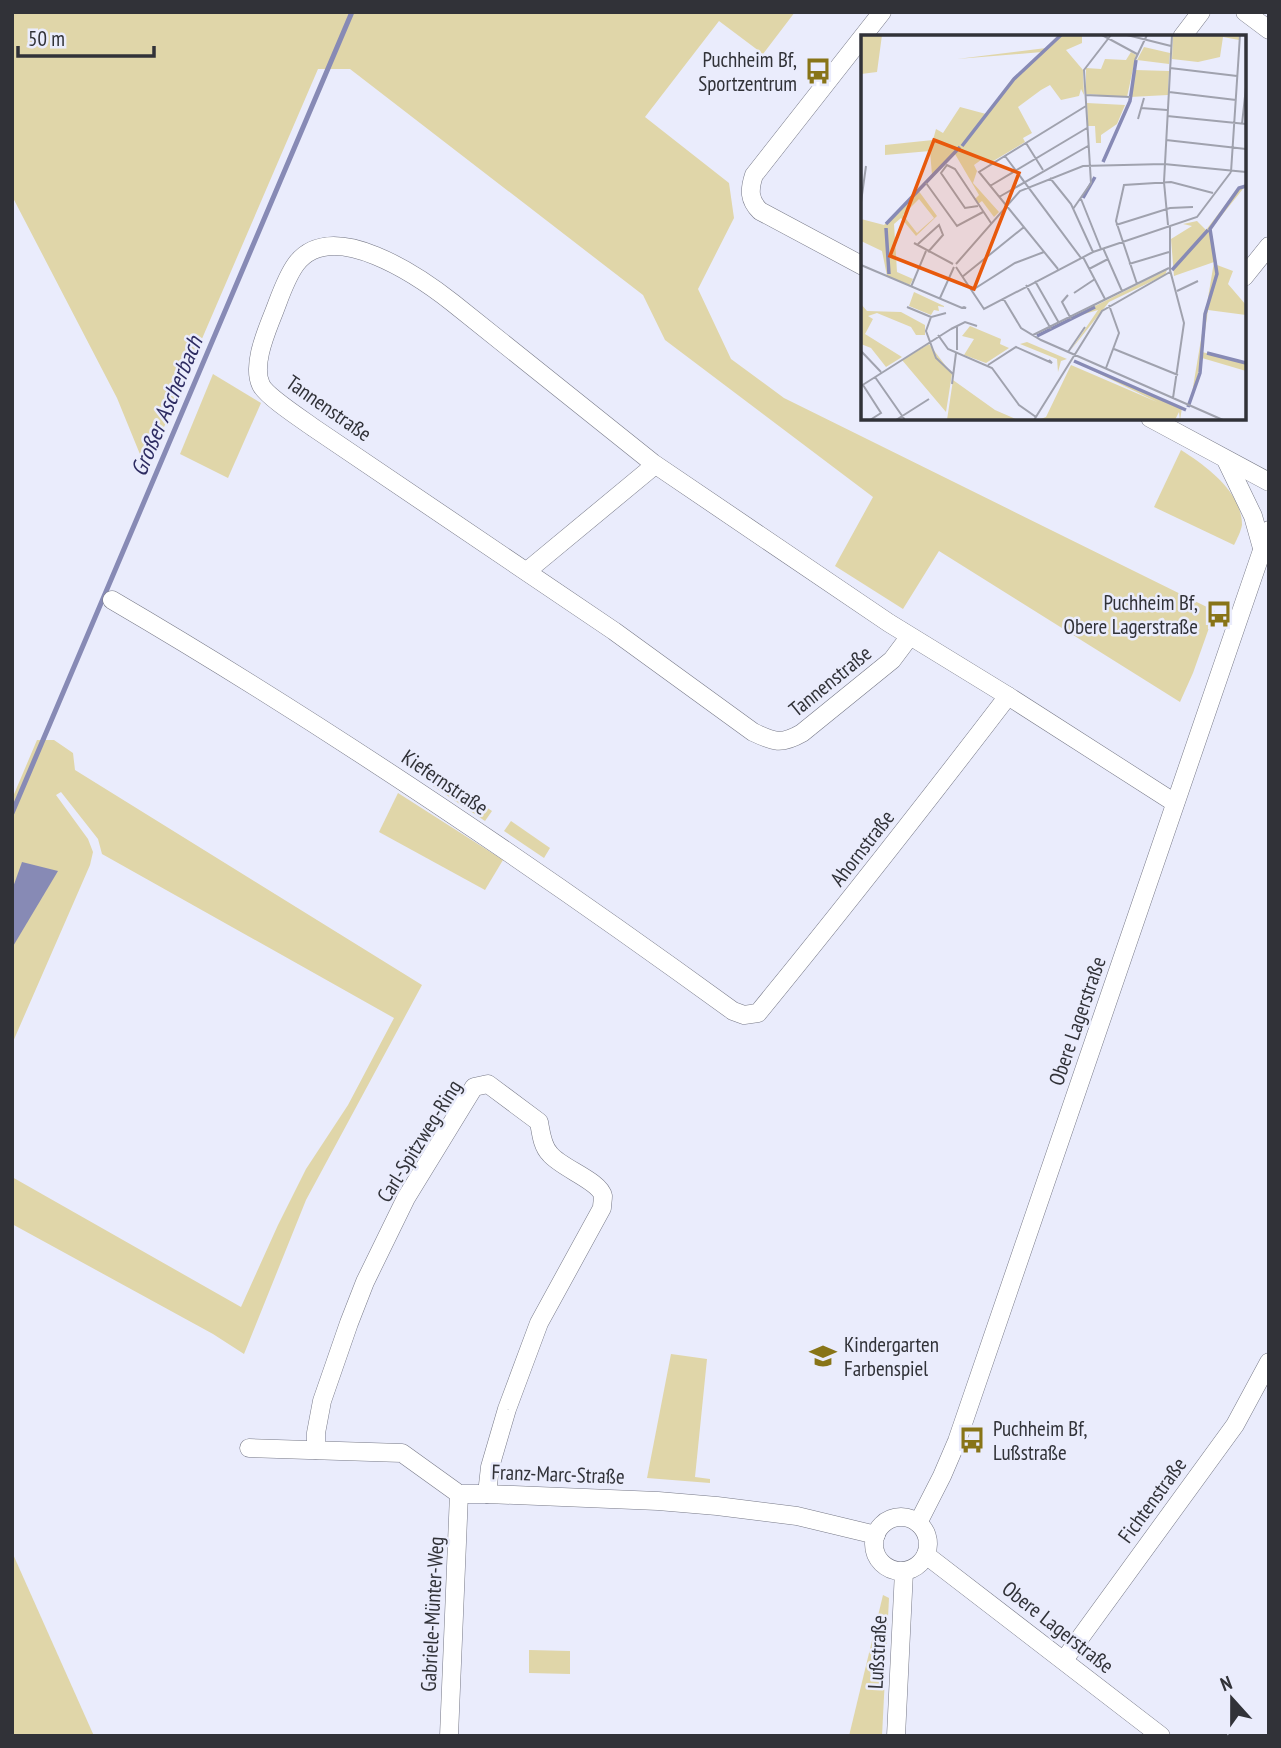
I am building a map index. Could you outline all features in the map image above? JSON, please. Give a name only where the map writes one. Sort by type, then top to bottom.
[{"type":"street","points":[[863,35],[881,12]]},
{"type":"street","points":[[1184,35],[1201,12]]},
{"type":"street","points":[[1245,12],[1269,30]]},
{"type":"street","points":[[861,38],[754,175],[750,187],[753,204],[760,211],[861,266]]},
{"type":"street","name":"Tannenstraße","points":[[910,636],[892,660],[802,733],[779,743],[753,732],[614,631],[285,408],[261,387],[257,374],[263,340],[288,277],[297,262],[318,248],[328,246],[354,247],[406,270],[435,289],[655,465],[910,636],[1174,803]]},
{"type":"street","points":[[1246,274],[1269,246]]},
{"type":"street","points":[[1154,420],[1269,482]]},
{"type":"street","points":[[1226,460],[1252,516],[1262,548]]},
{"type":"street","points":[[527,571],[655,465]]},
{"type":"street","name":"Obere Lagerstraße","points":[[918,1522],[957,1441],[1269,530]]},
{"type":"street","name":"Kiefernstraße","points":[[112,600],[361,752],[540,874],[733,1011],[744,1015]]},
{"type":"street","name":"Ahornstraße","points":[[744,1015],[758,1013],[915,818],[1008,696]]},
{"type":"street","name":"Carl-Spitzweg-Ring","points":[[316,1450],[316,1433],[323,1401],[346,1330],[370,1270],[423,1168],[474,1087],[488,1084],[539,1122],[548,1153],[598,1187],[603,1195],[602,1208],[539,1323],[513,1389],[490,1468],[487,1494]]},
{"type":"street","name":"Fichtenstraße","points":[[1064,1660],[1235,1425],[1269,1362]]},
{"type":"street","points":[[249,1448],[402,1454],[459,1494]]},
{"type":"street","name":"Franz-Marc-Straße","points":[[459,1494],[658,1501],[717,1506],[797,1516],[876,1535]]},
{"type":"street","name":"Gabriele-Münter-Weg","points":[[449,1736],[459,1494]]},
{"type":"street","points":[[902,1517],[918,1522],[928,1537],[926,1555],[917,1566],[904,1571],[886,1567],[880,1561],[874,1544],[880,1527],[894,1518],[902,1517]]},
{"type":"street","name":"Obere Lagerstraße","points":[[926,1555],[1161,1736]]},
{"type":"street","name":"Lußstraße","points":[[896,1736],[904,1571]]},
{"type":"shaded area","points":[[12,12],[795,12],[763,54],[719,21],[645,117],[729,183],[734,218],[698,289],[731,359],[784,398],[1215,611],[1180,702],[939,551],[903,609],[835,566],[873,497],[665,340],[643,295],[350,69],[318,69],[146,469],[117,398],[12,196]]},
{"type":"shaded area","points":[[213,374],[261,403],[228,478],[180,454]]},
{"type":"shaded area","points":[[1181,450],[1211,472],[1236,501],[1242,525],[1234,545],[1154,507]]},
{"type":"shaded area","points":[[37,740],[54,740],[73,753],[75,770],[422,985],[306,1200],[244,1354],[213,1334],[12,1224],[12,1177],[241,1307],[306,1169],[348,1105],[394,1018],[102,854],[98,839],[61,792],[56,795],[88,839],[93,852],[90,865],[12,1044],[12,799]]},
{"type":"shaded area","points":[[440,776],[492,811],[485,821],[433,786]]},
{"type":"shaded area","points":[[398,793],[503,860],[485,890],[379,832]]},
{"type":"shaded area","points":[[511,821],[550,848],[544,858],[504,831]]},
{"type":"shaded area","points":[[671,1354],[707,1359],[695,1477],[710,1479],[710,1483],[647,1478]]},
{"type":"shaded area","points":[[12,1552],[94,1736],[12,1736]]},
{"type":"shaded area","points":[[883,1595],[889,1598],[882,1736],[849,1736]]},
{"type":"shaded area","points":[[529,1650],[570,1651],[570,1674],[529,1673]]},
{"type":"water","points":[[22,862],[58,871],[12,948],[12,890]]},
{"type":"waterway","name":"Großer Ascherbach","points":[[12,813],[352,12]]},
{"type":"place","name":"Puchheim Bf, Sportzentrum","points":[[818,71]]},
{"type":"place","name":"Puchheim Bf, Obere Lagerstraße","points":[[1219,614]]},
{"type":"place","name":"Kindergarten Farbenspiel","points":[[823,1356]]},
{"type":"place","name":"Puchheim Bf, Lußstraße","points":[[972,1440]]}]
